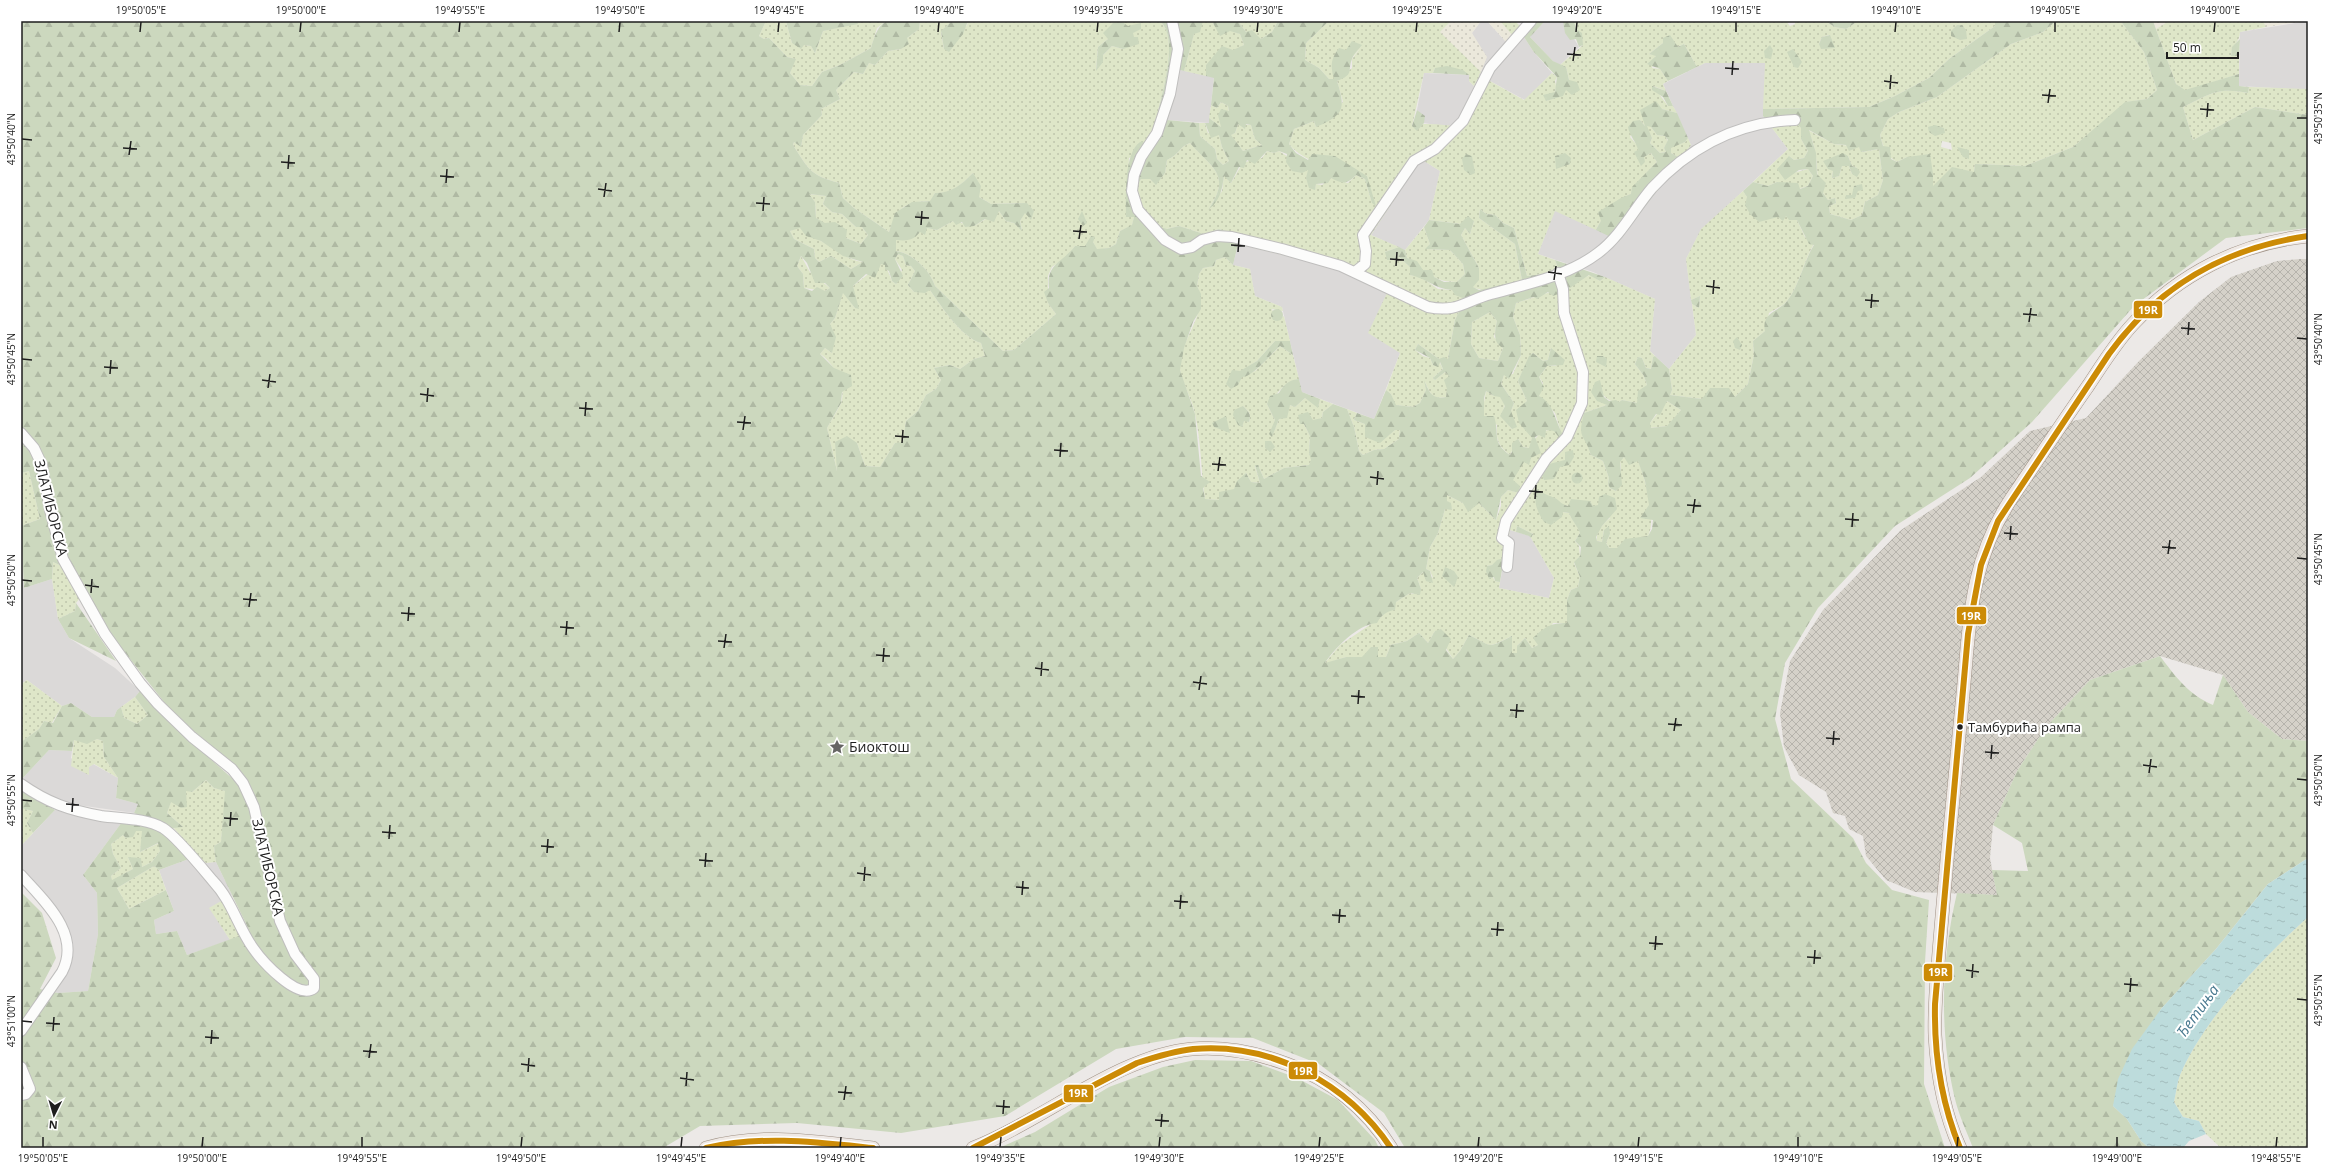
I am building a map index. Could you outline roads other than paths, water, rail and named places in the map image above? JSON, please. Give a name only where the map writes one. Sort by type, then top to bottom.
[{"type":"main road","points":[[1960,1148],[1948,1114],[1940,1082],[1935,1024],[1945,877],[1968,637],[1976,580],[1984,550],[1997,520],[2010,499],[2101,366],[2143,314],[2182,282],[2220,259],[2274,241],[2308,236]]},
{"type":"main road","points":[[973,1148],[1018,1128],[1122,1071],[1176,1052],[1207,1048],[1254,1054],[1309,1073],[1342,1093],[1358,1107],[1378,1129],[1391,1148]]},
{"type":"main road","points":[[706,1148],[747,1139],[783,1138],[873,1148]]},
{"type":"street","points":[[1172,21],[1178,49],[1172,87],[1158,133],[1140,157],[1134,175],[1132,191],[1138,210],[1165,240],[1181,249],[1192,247],[1202,240],[1217,236],[1232,237],[1341,266],[1428,308],[1443,310],[1456,308],[1483,296],[1558,274],[1598,253],[1624,226],[1652,189],[1685,158],[1717,137],[1743,127],[1772,121],[1795,120]]},
{"type":"street","points":[[1355,272],[1365,264],[1366,251],[1363,234],[1374,217],[1414,161],[1435,149],[1463,122],[1490,68],[1531,21]]},
{"type":"street","points":[[1507,567],[1509,542],[1502,538],[1506,522],[1546,459],[1567,437],[1582,403],[1583,372],[1564,313],[1563,289],[1558,274]]},
{"type":"street","name":"ЗЛАТИБОРСКА","points":[[21,433],[34,448],[42,465],[50,510],[63,559],[105,634],[140,683],[158,704],[192,737],[232,769],[243,782],[254,807],[280,921],[295,954],[314,979],[314,988],[306,992],[298,990],[266,964],[253,948],[220,889],[168,831],[147,822],[63,808],[39,797],[21,784]]},
{"type":"street","points":[[21,875],[51,909],[65,933],[67,944],[66,962],[62,972],[21,1031]]},
{"type":"street","points":[[21,1067],[30,1089],[26,1094],[21,1095]]},
{"type":"water","name":"Ђетиња","points":[[2308,858],[2308,917],[2272,951],[2236,990],[2204,1032],[2180,1075],[2174,1102],[2183,1117],[2199,1121],[2206,1134],[2189,1141],[2183,1148],[2149,1148],[2141,1141],[2127,1119],[2113,1106],[2118,1079],[2132,1049],[2161,1009],[2216,949],[2268,884]]},
{"type":"place","name":"Тамбурића рампа","points":[[1960,727]]},
{"type":"place","name":"Биоктош","points":[[837,747]]}]
